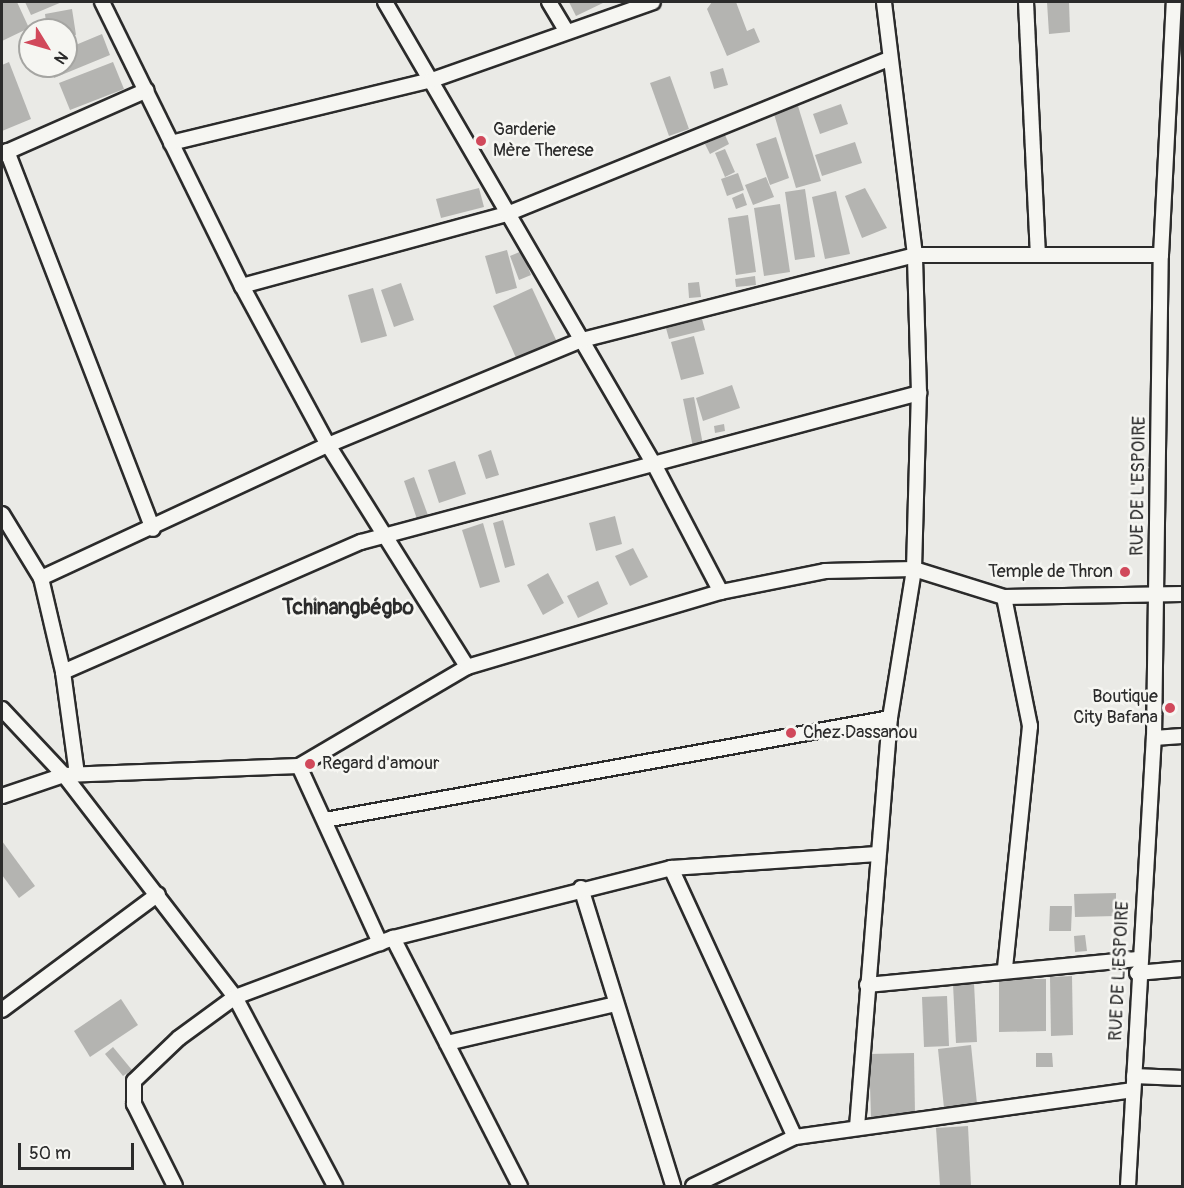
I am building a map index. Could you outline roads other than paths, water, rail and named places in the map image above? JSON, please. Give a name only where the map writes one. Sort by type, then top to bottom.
[{"type":"street","points":[[102,2],[242,286],[328,445],[467,667]]},
{"type":"street","points":[[385,2],[655,466],[721,591]]},
{"type":"street","points":[[549,2],[566,30]]},
{"type":"street","points":[[171,143],[432,81],[566,30],[653,2]]},
{"type":"street","points":[[857,1127],[890,718],[914,569],[919,393],[915,255],[889,59],[884,2]]},
{"type":"street","points":[[1026,2],[1038,253]]},
{"type":"street","name":"RUE DE L'ESPOIRE","points":[[1128,1186],[1138,966],[1154,738],[1154,597],[1161,255],[1174,2]]},
{"type":"street","points":[[242,286],[507,213],[889,59]]},
{"type":"street","points":[[147,90],[4,153],[153,529]]},
{"type":"street","points":[[1168,146],[1182,148]]},
{"type":"street","points":[[41,578],[153,529],[328,445],[582,340],[915,255],[1038,253],[1161,255]]},
{"type":"street","points":[[63,672],[330,553],[919,393]]},
{"type":"street","points":[[2,514],[41,578],[63,672],[71,774]]},
{"type":"street","points":[[2,796],[71,774],[299,766],[467,667],[721,591],[825,571],[914,569],[1004,597],[1154,597],[1182,594]]},
{"type":"street","points":[[1004,597],[1030,726],[1005,969]]},
{"type":"street","points":[[2,709],[71,774],[235,997],[335,1186]]},
{"type":"street","points":[[326,820],[890,718]]},
{"type":"street","points":[[1154,738],[1182,736]]},
{"type":"street","points":[[299,766],[387,940],[447,1043],[520,1186]]},
{"type":"street","points":[[175,1186],[134,1104],[134,1082],[178,1038],[235,997],[387,940],[581,888],[670,868],[878,854]]},
{"type":"street","points":[[670,868],[795,1137]]},
{"type":"street","points":[[581,888],[673,1186]]},
{"type":"street","points":[[2,1010],[158,894]]},
{"type":"street","points":[[867,985],[1005,969],[1138,966],[1182,969]]},
{"type":"street","points":[[447,1043],[616,1004]]},
{"type":"street","points":[[693,1186],[795,1137],[1133,1083],[1182,1078]]},
{"type":"place","name":"Garderie Mère Therese","points":[[481,141]]},
{"type":"place","name":"Temple de Thron","points":[[1125,572]]},
{"type":"place","name":"Boutique City Bafana","points":[[1170,708]]},
{"type":"place","name":"Chez Dassanou","points":[[791,733]]},
{"type":"place","name":"Regard d'amour","points":[[310,764]]},
{"type":"district","name":"Tchinangbégbo","points":[[348,608]]}]
